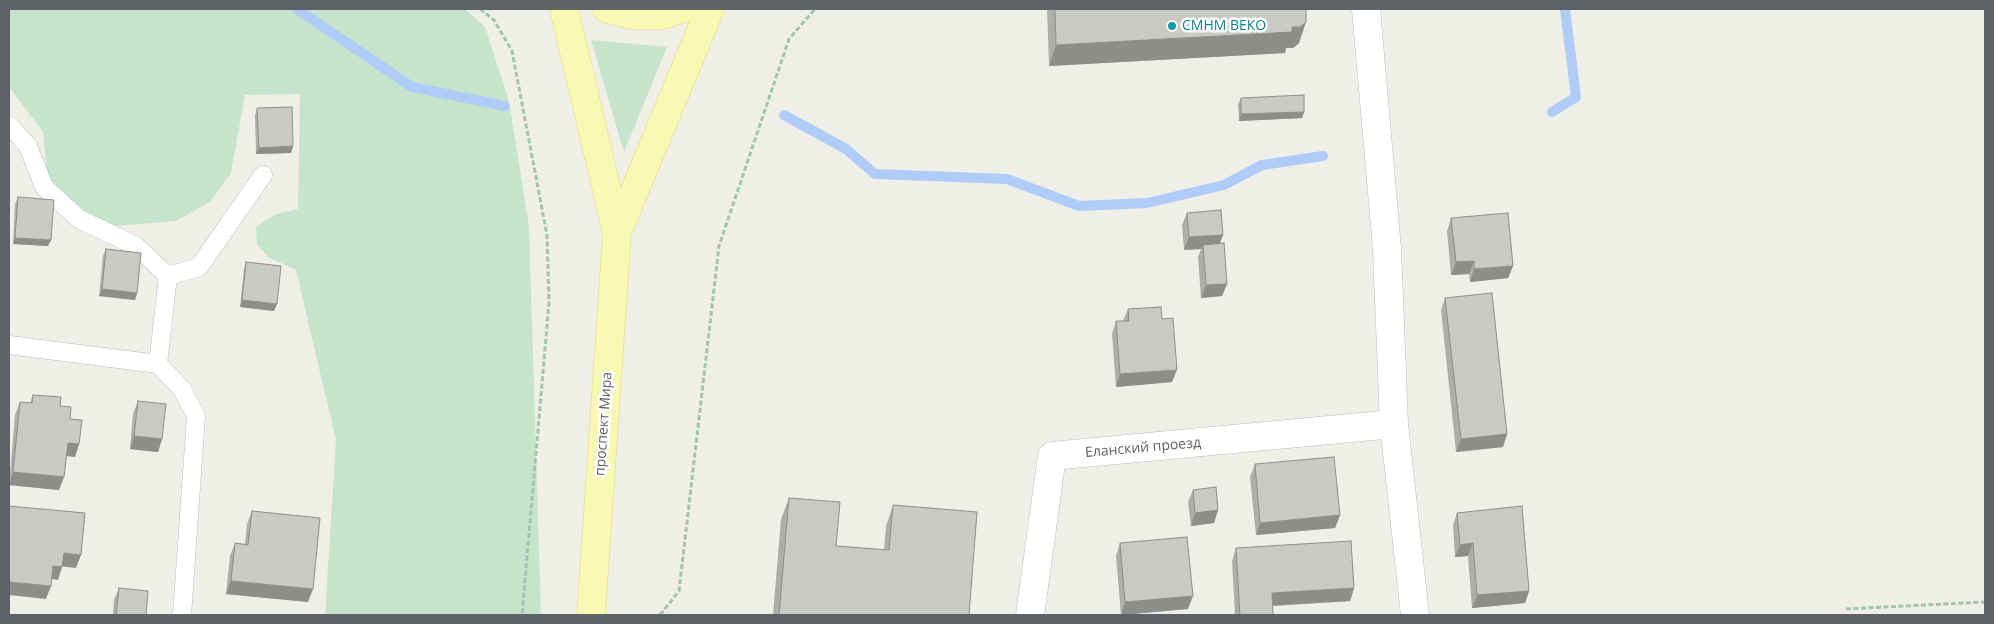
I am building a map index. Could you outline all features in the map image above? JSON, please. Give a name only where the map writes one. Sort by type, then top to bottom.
[{"type":"main road","name":"проспект Мира","points":[[564,9],[617,233],[591,615]]},
{"type":"main road","points":[[607,9],[632,15],[663,15],[682,9]]},
{"type":"main road","name":"проспект Мира","points":[[617,233],[710,9]]},
{"type":"street","points":[[1366,9],[1387,249],[1394,424],[1415,615]]},
{"type":"street","name":"Еланский проезд","points":[[1030,615],[1052,456],[1394,424]]},
{"type":"lane","points":[[9,125],[28,146],[44,187],[79,219],[136,246],[168,276]]},
{"type":"lane","points":[[168,276],[199,268],[262,175]]},
{"type":"lane","points":[[158,364],[168,276]]},
{"type":"lane","points":[[9,345],[158,364],[182,389],[196,416],[182,615]]},
{"type":"path","points":[[480,9],[494,20],[512,51],[547,235],[550,303],[522,615]]},
{"type":"path","points":[[660,615],[679,591],[719,246],[788,39],[815,9]]},
{"type":"path","points":[[1846,609],[1985,602]]},
{"type":"green space","points":[[9,9],[465,9],[485,27],[509,101],[529,226],[541,615],[325,615],[336,440],[296,270],[268,257],[257,244],[256,227],[276,214],[298,209],[300,94],[245,95],[231,173],[210,202],[176,221],[117,226],[77,210],[48,177],[43,132],[9,87]]},
{"type":"green space","points":[[591,40],[667,47],[624,152]]},
{"type":"building","points":[[1055,9],[1306,9],[1306,22],[1300,27],[1292,27],[1292,32],[1056,45]]},
{"type":"building","points":[[1304,95],[1304,112],[1241,114],[1241,98]]},
{"type":"building","points":[[292,107],[293,146],[259,148],[257,108]]},
{"type":"building","points":[[18,197],[54,200],[51,240],[15,238]]},
{"type":"building","points":[[1221,210],[1223,235],[1189,237],[1187,213]]},
{"type":"building","points":[[1508,213],[1513,266],[1474,269],[1474,261],[1456,262],[1451,218]]},
{"type":"building","points":[[1224,243],[1227,284],[1206,285],[1203,245]]},
{"type":"building","points":[[106,249],[141,253],[137,293],[102,289]]},
{"type":"building","points":[[246,262],[281,266],[277,304],[242,300]]},
{"type":"building","points":[[1492,293],[1507,434],[1461,439],[1445,298]]},
{"type":"building","points":[[1161,307],[1162,319],[1173,318],[1177,370],[1120,374],[1116,321],[1129,321],[1128,309]]},
{"type":"building","points":[[33,395],[61,397],[60,406],[71,407],[70,419],[82,420],[79,444],[68,443],[64,477],[13,472],[20,402],[32,403]]},
{"type":"building","points":[[138,401],[166,404],[162,439],[134,436]]},
{"type":"building","points":[[1334,457],[1340,515],[1260,523],[1255,464]]},
{"type":"building","points":[[1216,487],[1218,510],[1195,513],[1193,490]]},
{"type":"building","points":[[789,498],[840,502],[836,546],[889,550],[893,505],[977,512],[969,615],[779,615]]},
{"type":"building","points":[[9,506],[85,513],[81,555],[64,553],[62,567],[53,566],[51,586],[9,582]]},
{"type":"building","points":[[1522,506],[1529,591],[1477,595],[1473,543],[1460,545],[1457,513]]},
{"type":"building","points":[[252,511],[320,518],[313,589],[231,581],[235,543],[248,545]]},
{"type":"building","points":[[1187,537],[1193,596],[1125,602],[1120,543]]},
{"type":"building","points":[[1351,541],[1354,588],[1272,593],[1273,615],[1240,615],[1236,548]]},
{"type":"building","points":[[119,588],[148,591],[146,615],[116,615]]},
{"type":"waterway","points":[[297,9],[412,87],[505,106]]},
{"type":"waterway","points":[[1552,112],[1576,97],[1565,9]]},
{"type":"waterway","points":[[784,115],[846,149],[875,174],[1007,179],[1079,206],[1147,203],[1224,185],[1262,165],[1323,156]]},
{"type":"place","name":"СМНМ ВЕКО","points":[[1172,26]]}]
